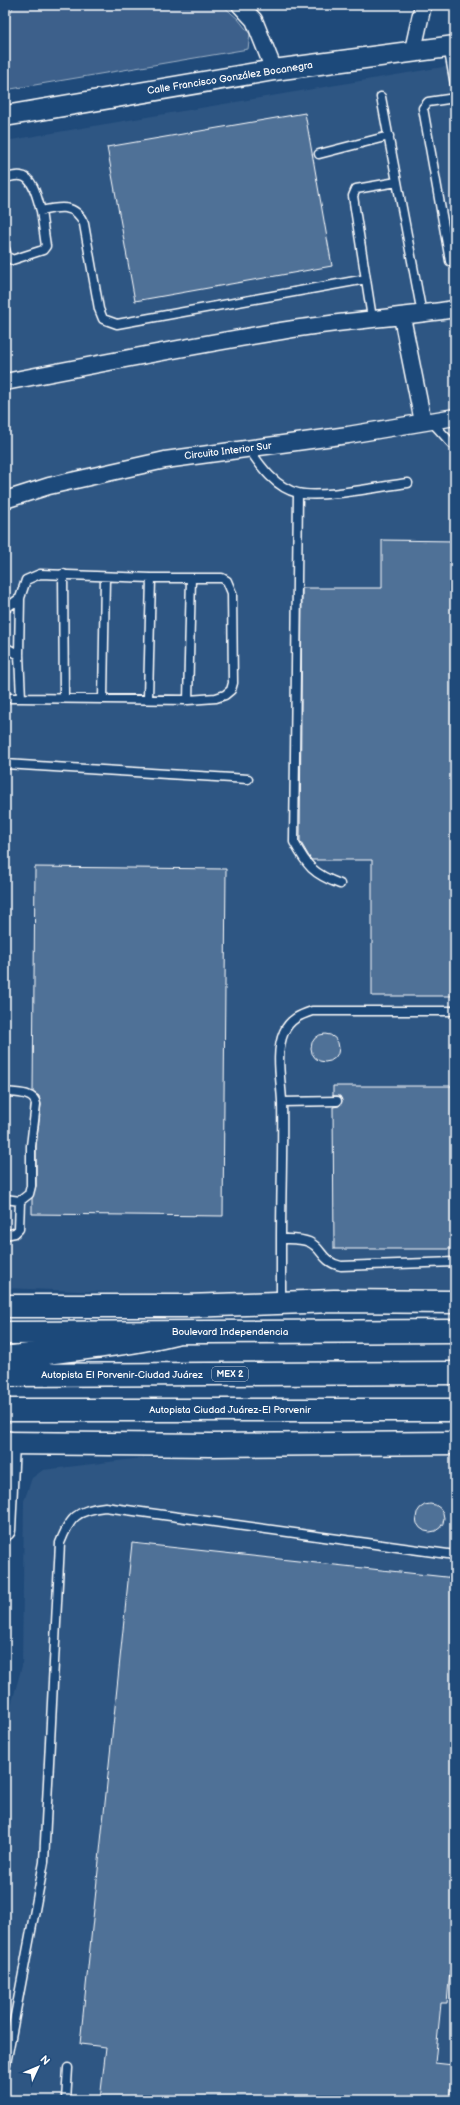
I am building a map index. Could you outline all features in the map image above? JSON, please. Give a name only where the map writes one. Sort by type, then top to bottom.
[{"type":"main road","points":[[334,1301],[455,1318]]},
{"type":"main road","points":[[5,1306],[187,1306],[334,1301],[455,1302]]},
{"type":"main road","name":"Boulevard Independencia","points":[[5,1333],[455,1331]]},
{"type":"main road","points":[[5,1358],[104,1348],[141,1342],[175,1333]]},
{"type":"main road","name":"Autopista El Porvenir-Ciudad Juárez","points":[[5,1375],[455,1373]]},
{"type":"main road","name":"Autopista Ciudad Juárez-El Porvenir","points":[[5,1410],[455,1410]]},
{"type":"main road","points":[[6,1442],[211,1445],[455,1444]]},
{"type":"street","points":[[240,5],[254,20],[274,70]]},
{"type":"street","points":[[413,50],[423,5]]},
{"type":"street","name":"Calle Francisco González Bocanegra","points":[[5,116],[274,70],[451,46]]},
{"type":"street","points":[[5,382],[282,331],[372,318],[402,317],[455,309]]},
{"type":"street","points":[[402,317],[427,421]]},
{"type":"street","name":"Circuito Interior Sur","points":[[5,500],[49,486],[165,460],[348,435],[455,417]]},
{"type":"street","points":[[5,1530],[6,1442]]},
{"type":"lane","points":[[451,46],[455,85]]},
{"type":"lane","points":[[381,97],[422,314]]},
{"type":"lane","points":[[450,261],[423,108],[428,102],[455,98]]},
{"type":"lane","points":[[319,154],[388,136]]},
{"type":"lane","points":[[5,178],[20,176],[28,179],[32,185],[41,211],[46,246],[44,250],[12,260],[7,256],[5,249]]},
{"type":"lane","points":[[372,318],[353,196],[356,189],[397,182]]},
{"type":"lane","points":[[41,211],[61,206],[68,208],[81,216],[84,224],[98,309],[103,319],[112,323],[118,324],[366,279]]},
{"type":"lane","points":[[427,421],[452,444],[455,444]]},
{"type":"lane","points":[[249,449],[263,470],[280,485],[298,493],[323,494],[408,483]]},
{"type":"lane","points":[[298,493],[294,842],[305,862],[320,877],[340,884]]},
{"type":"lane","points":[[5,698],[103,699],[148,698],[188,700],[216,698],[225,695],[231,690],[233,683],[232,593],[230,586],[222,578],[106,577],[63,574],[40,574],[32,576],[26,580],[20,598],[19,655],[22,698]]},
{"type":"lane","points":[[63,574],[64,698]]},
{"type":"lane","points":[[103,699],[106,577]]},
{"type":"lane","points":[[148,698],[151,578]]},
{"type":"lane","points":[[188,700],[191,578]]},
{"type":"lane","points":[[5,609],[20,598]]},
{"type":"lane","points":[[5,647],[19,655]]},
{"type":"lane","points":[[5,764],[248,779]]},
{"type":"lane","points":[[281,1302],[282,1102],[280,1047],[284,1032],[289,1023],[298,1015],[312,1011],[455,1011]]},
{"type":"lane","points":[[5,1092],[30,1095],[36,1100],[31,1146],[31,1186],[29,1194],[20,1201],[5,1199]]},
{"type":"lane","points":[[282,1102],[337,1101]]},
{"type":"lane","points":[[5,1235],[15,1233],[19,1229],[20,1201]]},
{"type":"lane","points":[[281,1239],[300,1239],[311,1242],[323,1258],[331,1263],[341,1266],[455,1262]]},
{"type":"lane","points":[[5,2069],[44,1862],[60,1543],[67,1526],[74,1517],[87,1509],[106,1507],[455,1555]]},
{"type":"lane","points":[[66,2100],[68,2068]]},
{"type":"shaded area","points":[[14,5],[222,5],[238,19],[250,34],[248,49],[5,90],[5,27]]},
{"type":"shaded area","points":[[455,65],[455,1291],[150,1294],[5,1288],[5,141]]},
{"type":"shaded area","points":[[455,1455],[455,2100],[5,2100],[5,1727],[22,1666],[24,1501],[32,1478],[43,1470],[142,1458]]},
{"type":"building","points":[[305,113],[332,266],[135,301],[107,147]]},
{"type":"building","points":[[382,540],[455,541],[455,996],[372,996],[372,860],[311,860],[300,841],[302,588],[382,588]]},
{"type":"building","points":[[35,867],[226,869],[223,1216],[32,1214],[32,1198],[36,1186],[36,1146],[41,1105],[39,1096],[33,1092]]},
{"type":"building","points":[[325,1034],[335,1038],[339,1048],[335,1058],[325,1062],[315,1058],[311,1048],[315,1038]]},
{"type":"building","points":[[333,1086],[455,1086],[455,1249],[334,1249],[333,1107],[339,1106],[342,1101],[340,1096],[333,1096]]},
{"type":"building","points":[[430,1504],[440,1508],[444,1518],[440,1528],[430,1532],[420,1528],[416,1518],[420,1508]]},
{"type":"building","points":[[132,1543],[455,1578],[455,1971],[450,1970],[447,2003],[441,2003],[435,2063],[453,2065],[449,2100],[100,2100],[106,2047],[80,2044]]}]
